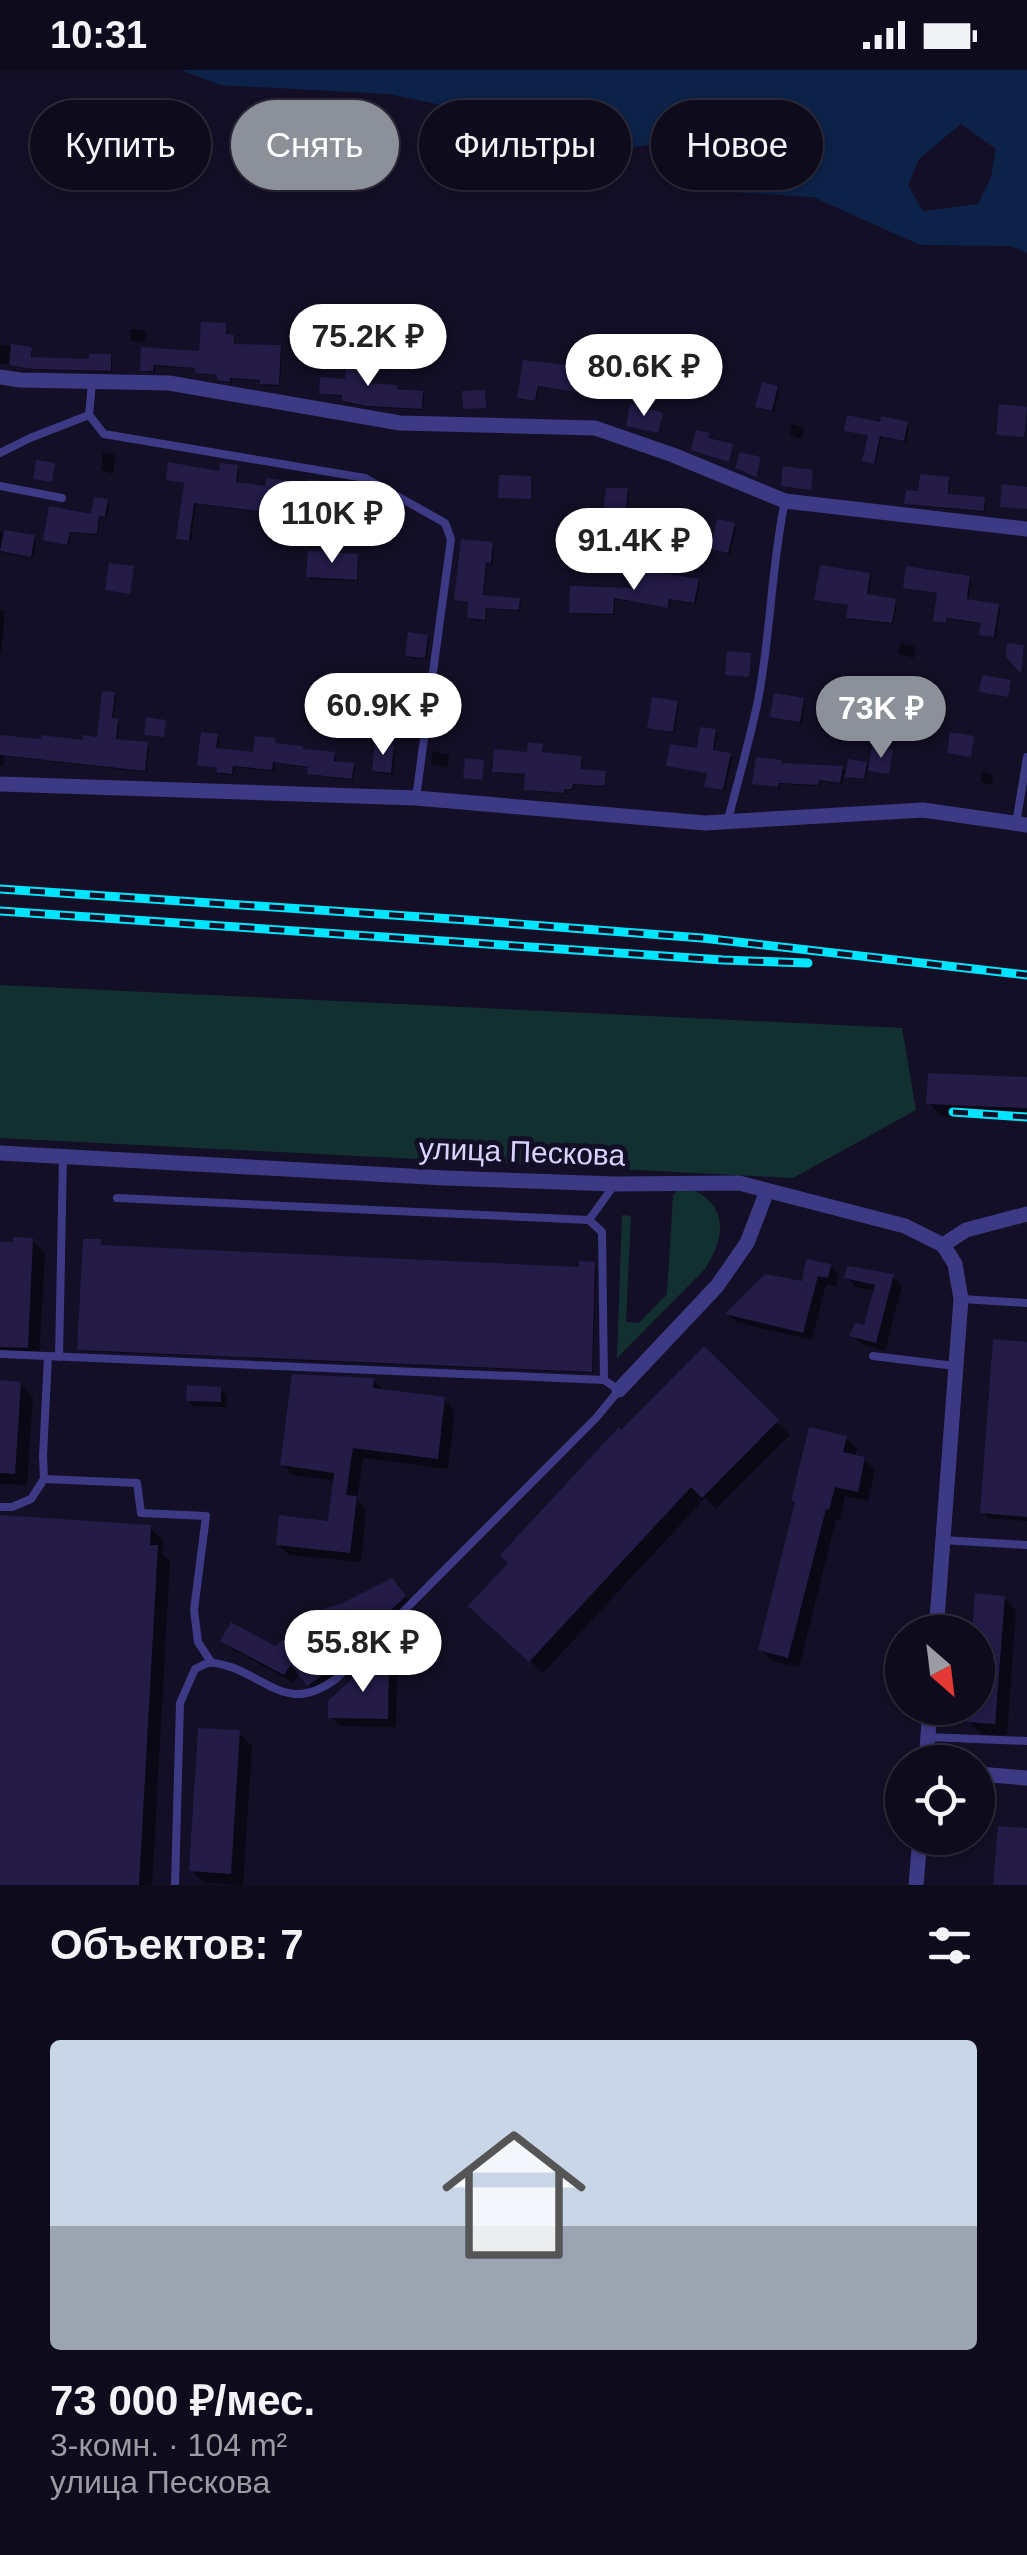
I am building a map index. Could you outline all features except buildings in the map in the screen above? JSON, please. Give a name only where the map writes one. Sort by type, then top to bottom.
[{"type":"street","points":[[0,376],[20,380],[169,384],[400,423],[594,428],[785,500],[1027,529]]},
{"type":"street","points":[[0,784],[416,798],[705,823],[923,810],[1021,824]]},
{"type":"street","name":"улица Пескова","points":[[0,1153],[445,1178],[615,1184],[740,1183],[905,1226],[943,1245]]},
{"type":"street","points":[[619,1390],[717,1286],[747,1243],[767,1191]]},
{"type":"street","points":[[937,1615],[961,1299],[955,1264],[943,1245],[966,1230],[1027,1214]]},
{"type":"street","points":[[927,1745],[929,1725]]},
{"type":"street","points":[[995,1775],[1027,1778]]},
{"type":"street","points":[[916,1885],[919,1855]]},
{"type":"lane","points":[[92,382],[89,415],[104,434],[364,478],[444,523],[451,539],[416,798]]},
{"type":"lane","points":[[0,454],[89,415]]},
{"type":"lane","points":[[0,486],[62,498]]},
{"type":"lane","points":[[728,821],[758,700],[772,605],[776,542],[785,500]]},
{"type":"lane","points":[[1021,824],[1027,757]]},
{"type":"lane","points":[[59,1357],[63,1157]]},
{"type":"lane","points":[[589,1220],[615,1184]]},
{"type":"lane","points":[[117,1198],[589,1220],[602,1232],[604,1380]]},
{"type":"lane","points":[[961,1299],[1027,1302]]},
{"type":"lane","points":[[0,1354],[604,1380],[619,1390],[582,1432],[325,1687],[295,1696],[278,1692],[230,1666],[211,1662],[195,1669],[180,1703],[174,1885]]},
{"type":"lane","points":[[0,1507],[12,1508],[31,1498],[44,1479],[48,1356]]},
{"type":"lane","points":[[874,1356],[954,1366]]},
{"type":"lane","points":[[44,1479],[137,1483],[141,1513],[206,1516],[194,1610],[198,1642],[211,1662]]},
{"type":"lane","points":[[942,1540],[1027,1545]]},
{"type":"lane","points":[[928,1737],[1027,1741]]},
{"type":"green space","points":[[0,985],[902,1028],[916,1110],[793,1178],[0,1138]]},
{"type":"green space","points":[[689,1188],[702,1195],[717,1212],[720,1233],[712,1257],[705,1269],[617,1358],[622,1215],[631,1216],[626,1322],[639,1323],[667,1294],[673,1195],[679,1189]]},
{"type":"water","points":[[181,70],[1027,70],[1027,253],[1011,246],[920,245],[813,197],[713,191],[823,190],[823,100],[651,100],[651,145],[631,147],[631,100],[419,100],[388,94],[220,85]],"holes":[[[961,124],[996,149],[991,177],[978,204],[923,211],[908,186],[919,159]]]},
{"type":"railway","points":[[0,889],[702,938],[1027,975]]},
{"type":"railway","points":[[0,911],[808,963]]},
{"type":"railway","points":[[953,1112],[1027,1117]]}]
